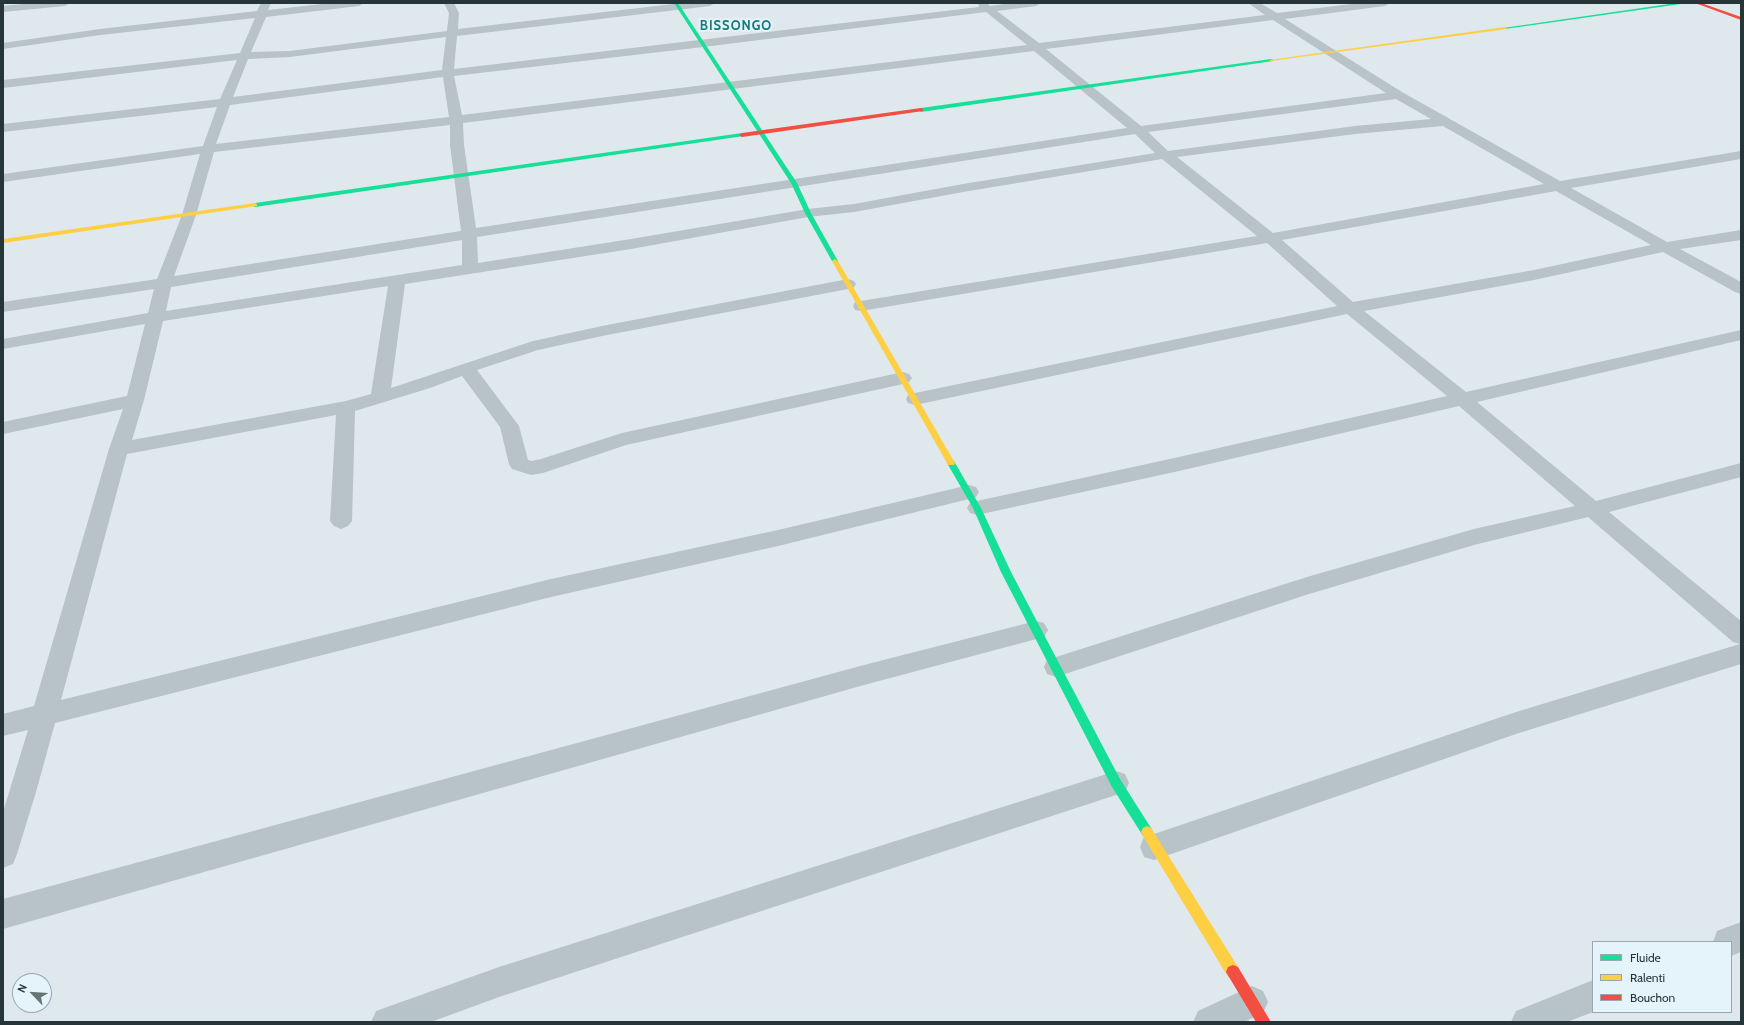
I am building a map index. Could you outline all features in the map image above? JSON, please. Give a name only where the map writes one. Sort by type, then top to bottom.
[{"type":"street","points":[[3,9],[65,3]]},
{"type":"street","points":[[3,46],[264,8],[359,3]]},
{"type":"street","points":[[448,3],[454,13],[448,73],[456,120],[457,145],[469,235],[470,269]]},
{"type":"street","points":[[3,84],[245,56],[290,54],[677,5],[710,3]]},
{"type":"street","points":[[3,128],[225,102],[448,73],[703,44],[984,6],[1036,3]]},
{"type":"street","points":[[1253,3],[1328,52],[1444,122],[1741,289]]},
{"type":"street","points":[[3,178],[119,160],[731,86],[1036,46],[1385,3]]},
{"type":"street","points":[[3,241],[1084,86],[1686,3]]},
{"type":"street","points":[[1697,3],[1741,19]]},
{"type":"street","points":[[677,5],[762,132],[794,183],[808,213],[848,284],[973,500],[1006,572],[1116,783],[1154,847],[1258,1012],[1209,1022]]},
{"type":"street","points":[[984,6],[1036,46],[1138,130],[1165,156],[1270,238],[1350,308],[1461,398],[1741,635]]},
{"type":"street","points":[[3,854],[13,794],[44,715],[119,449],[135,400],[157,317],[164,283],[189,215],[208,149],[225,102],[264,8]]},
{"type":"street","points":[[3,307],[1138,130],[1398,95]]},
{"type":"street","points":[[3,344],[157,317],[631,244],[808,213],[854,208],[963,188],[1165,156],[1355,130],[1444,122]]},
{"type":"street","points":[[861,306],[1270,238],[1492,197],[1741,155]]},
{"type":"street","points":[[915,399],[1350,308],[1534,275],[1666,247],[1741,235]]},
{"type":"street","points":[[380,398],[397,280]]},
{"type":"street","points":[[119,449],[346,407],[424,384],[466,368],[534,346],[848,284]]},
{"type":"street","points":[[3,724],[543,590],[778,538],[973,500],[1179,464],[1741,334]]},
{"type":"street","points":[[466,368],[509,426],[519,464],[531,468],[543,466],[622,439],[903,378]]},
{"type":"street","points":[[3,428],[135,400]]},
{"type":"street","points":[[341,521],[346,407]]},
{"type":"street","points":[[1056,667],[1315,584],[1474,537],[1592,509],[1741,470]]},
{"type":"street","points":[[3,914],[848,679],[1036,630]]},
{"type":"street","points":[[1154,847],[1516,723],[1741,654]]},
{"type":"street","points":[[387,1022],[499,982],[1116,783]]},
{"type":"street","points":[[1731,941],[1741,937]]},
{"type":"street","points":[[1527,1022],[1592,996]]},
{"type":"traffic: fast","points":[[676,3],[794,183],[808,213],[835,261]]},
{"type":"traffic: fast","points":[[1505,28],[1686,3]]},
{"type":"traffic: fast","points":[[921,110],[1271,60]]},
{"type":"traffic: fast","points":[[255,205],[742,135]]},
{"type":"traffic: fast","points":[[951,463],[977,508],[1006,572],[1116,783],[1147,832]]},
{"type":"traffic: slow","points":[[1271,60],[1505,28]]},
{"type":"traffic: slow","points":[[3,241],[255,205]]},
{"type":"traffic: slow","points":[[835,261],[951,463]]},
{"type":"traffic: slow","points":[[1147,832],[1233,972]]},
{"type":"traffic: jam","points":[[1697,3],[1741,19]]},
{"type":"traffic: jam","points":[[742,135],[921,110]]},
{"type":"traffic: jam","points":[[1233,972],[1264,1022]]},
{"type":"district","name":"BISSONGO","points":[[736,26]]}]
